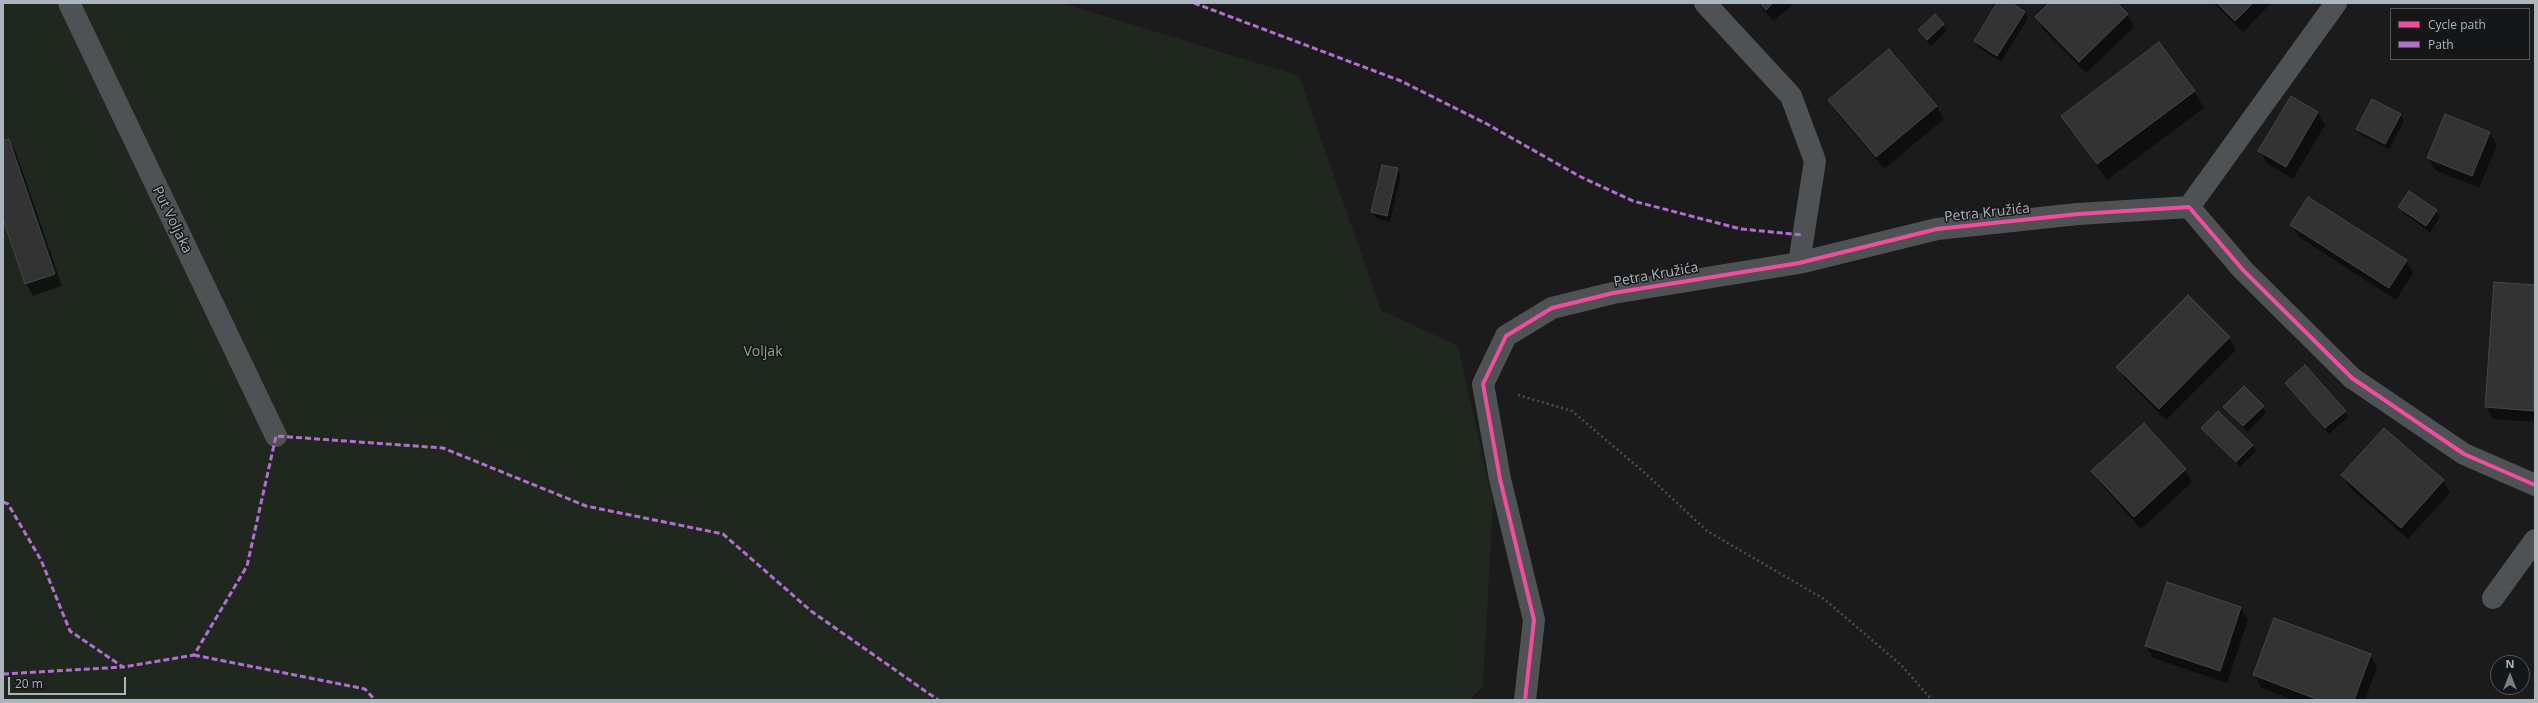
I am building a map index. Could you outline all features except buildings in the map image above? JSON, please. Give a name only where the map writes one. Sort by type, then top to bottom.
[{"type":"street","name":"Put Voljaka","points":[[69,3],[276,436]]},
{"type":"street","points":[[1705,3],[1791,96],[1815,161],[1799,263]]},
{"type":"street","points":[[2336,3],[2188,207],[2243,270],[2352,378],[2464,454],[2535,485]]},
{"type":"street","name":"Petra Kružića","points":[[1483,384],[1506,336],[1552,308],[1613,293],[1799,263],[1937,229],[2078,214],[2188,207]]},
{"type":"street","points":[[1483,384],[1500,479],[1534,620],[1525,700]]},
{"type":"street","points":[[2493,598],[2535,540]]},
{"type":"path","points":[[1483,384],[1572,411],[1646,474],[1707,531],[1824,599],[1901,665],[1932,700]]},
{"type":"green space","name":"Voljak","points":[[3,3],[1062,3],[1299,76],[1381,310],[1458,346],[1493,503],[1483,686],[1470,700],[3,700]]},
{"type":"marked path","points":[[1194,3],[1401,81],[1487,124],[1579,176],[1633,201],[1741,229],[1803,235]]},
{"type":"marked path","points":[[3,502],[8,504],[41,560],[70,631],[123,667],[194,655],[247,566],[276,436],[443,448],[586,506],[723,534],[811,611],[938,700]]},
{"type":"marked path","points":[[194,655],[365,689],[375,700]]},
{"type":"marked path","points":[[3,674],[123,667]]},
{"type":"cycle path","points":[[1525,700],[1534,620],[1500,479],[1483,384],[1506,336],[1552,308],[1613,293],[1799,263],[1937,229],[2078,214],[2189,207],[2243,270],[2352,378],[2464,454],[2535,485]]}]
